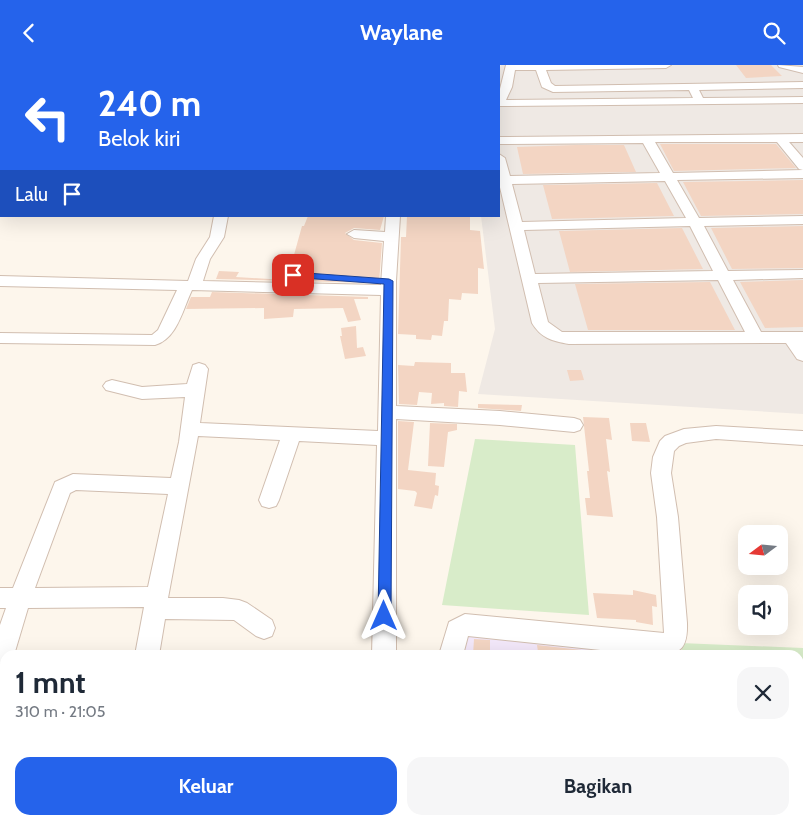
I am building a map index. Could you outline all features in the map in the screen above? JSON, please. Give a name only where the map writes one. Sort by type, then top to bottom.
[{"type":"street","points":[[500,101],[507,87],[511,66],[666,65]]},
{"type":"street","points":[[783,65],[803,69]]},
{"type":"street","points":[[540,67],[546,85],[553,89],[803,85]]},
{"type":"street","points":[[692,87],[702,102]]},
{"type":"street","points":[[500,103],[803,100]]},
{"type":"street","points":[[780,138],[803,166]]},
{"type":"street","points":[[500,140],[803,138]]},
{"type":"street","points":[[647,139],[724,275],[755,336]]},
{"type":"street","points":[[500,162],[540,323],[549,334],[558,338],[797,337],[803,355]]},
{"type":"street","points":[[504,180],[803,174]]},
{"type":"street","points":[[0,338],[155,340],[165,333],[190,285],[199,274],[203,259],[217,237],[221,217]]},
{"type":"street","points":[[384,650],[389,286],[393,217]]},
{"type":"street","points":[[516,226],[803,220]]},
{"type":"street","points":[[354,234],[391,237]]},
{"type":"street","points":[[529,279],[803,274]]},
{"type":"street","points":[[293,275],[389,286]]},
{"type":"street","points":[[0,281],[190,285],[389,286]]},
{"type":"street","points":[[148,650],[190,429],[193,391],[199,369]]},
{"type":"street","points":[[112,385],[142,393],[193,391]]},
{"type":"street","points":[[387,412],[500,418],[574,425]]},
{"type":"street","points":[[190,429],[386,438]]},
{"type":"street","points":[[269,500],[292,433]]},
{"type":"street","points":[[452,650],[457,629],[465,625],[660,650],[676,639],[666,502],[660,469],[664,451],[670,442],[702,433],[740,433],[803,438]]},
{"type":"street","points":[[2,650],[10,598],[62,489],[67,484],[73,482],[178,486]]},
{"type":"street","points":[[10,598],[156,603],[223,608],[239,610],[264,628]]},
{"type":"shaded area","points":[[501,65],[803,65],[803,414],[478,394],[495,329],[481,217],[500,217]]},
{"type":"shaded area","points":[[459,623],[614,635],[616,650],[456,650]]},
{"type":"green space","points":[[475,439],[575,445],[589,615],[442,605]]},
{"type":"green space","points":[[680,643],[803,648],[803,650],[682,650]]},
{"type":"building","points":[[736,65],[771,65],[782,76],[746,78]]},
{"type":"building","points":[[660,144],[776,144],[796,168],[674,171]]},
{"type":"building","points":[[624,145],[636,172],[523,174],[517,147]]},
{"type":"building","points":[[803,180],[803,214],[701,216],[683,182]]},
{"type":"building","points":[[657,183],[674,216],[552,219],[543,185]]},
{"type":"building","points":[[308,217],[384,217],[380,230],[354,228],[345,233],[354,240],[382,243],[379,283],[216,279],[219,271],[239,272],[236,277],[285,280],[289,273],[302,226],[304,226]]},
{"type":"building","points":[[407,217],[470,217],[470,230],[480,231],[484,269],[478,268],[478,294],[462,293],[461,300],[449,299],[448,321],[444,321],[442,336],[432,335],[431,340],[416,339],[416,335],[398,334],[401,237],[406,237]]},
{"type":"building","points":[[803,226],[803,268],[732,269],[711,228]]},
{"type":"building","points":[[682,228],[703,269],[570,272],[559,231]]},
{"type":"building","points":[[803,280],[803,327],[765,328],[740,282]]},
{"type":"building","points":[[710,282],[735,330],[588,330],[575,284]]},
{"type":"building","points":[[212,292],[368,297],[368,299],[354,299],[361,320],[348,322],[343,308],[294,309],[293,317],[264,319],[264,308],[186,309],[191,297],[210,297]]},
{"type":"building","points":[[356,326],[357,348],[363,347],[366,356],[345,359],[340,336],[342,336],[341,328]]},
{"type":"building","points":[[415,362],[451,363],[451,373],[465,373],[467,392],[459,391],[458,407],[444,406],[444,403],[431,404],[432,393],[419,392],[417,405],[399,404],[398,365],[414,366]]},
{"type":"building","points":[[567,370],[581,370],[584,380],[570,381]]},
{"type":"building","points":[[478,404],[522,405],[521,411],[478,408]]},
{"type":"building","points":[[583,417],[609,418],[612,440],[606,439],[610,472],[607,471],[613,517],[587,515],[585,498],[590,498],[587,471],[589,471]]},
{"type":"building","points":[[398,421],[414,422],[408,470],[436,473],[435,485],[439,486],[438,496],[435,495],[432,509],[414,506],[417,493],[415,491],[398,489]]},
{"type":"building","points":[[430,423],[457,424],[457,430],[448,432],[444,467],[428,466]]},
{"type":"building","points":[[630,423],[646,423],[650,442],[632,441]]},
{"type":"building","points":[[633,590],[656,595],[657,607],[652,606],[653,625],[636,622],[636,620],[597,618],[593,593],[633,595]]},
{"type":"building","points":[[474,639],[490,640],[490,650],[473,650]]},
{"type":"building","points":[[537,645],[582,650],[538,650]]},
{"type":"route","points":[[293,275],[389,281],[384,616]]}]
